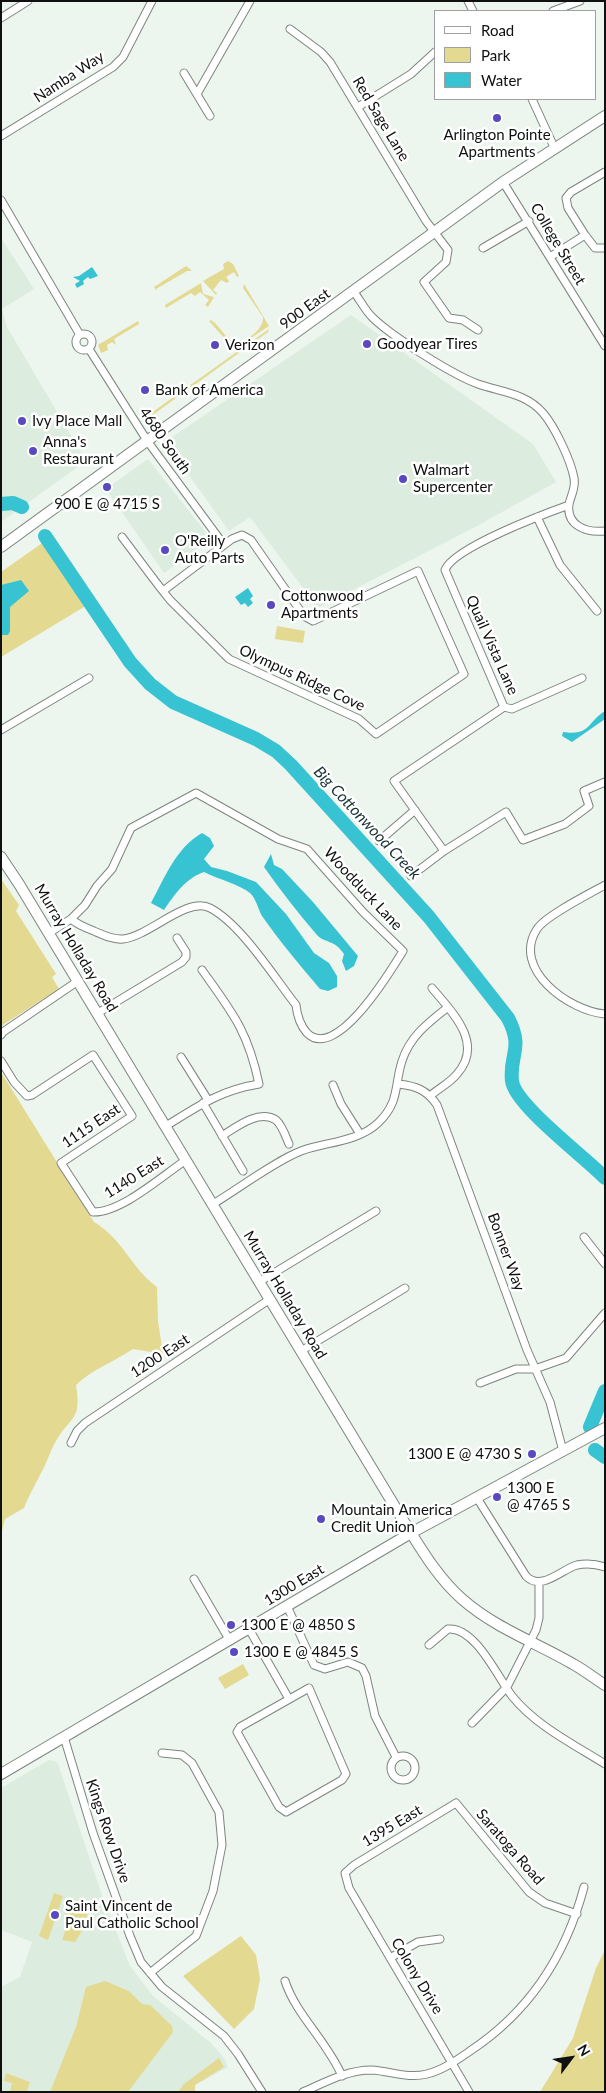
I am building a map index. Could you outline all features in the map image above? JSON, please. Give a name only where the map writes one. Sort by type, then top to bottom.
[{"type":"main road","name":"900 East","points":[[1,547],[436,233],[503,182],[554,147],[605,116]]},
{"type":"main road","name":"Murray Holladay Road","points":[[2,856],[412,1533],[440,1575],[461,1598],[483,1616],[574,1664],[605,1685]]},
{"type":"main road","name":"1300 East","points":[[1,1774],[412,1533],[605,1428]]},
{"type":"street","points":[[1,18],[28,1]]},
{"type":"street","name":"Namba Way","points":[[1,136],[113,67],[123,57],[152,1]]},
{"type":"street","points":[[197,94],[250,1]]},
{"type":"street","points":[[563,4],[580,1]]},
{"type":"street","name":"Red Sage Lane","points":[[290,29],[321,52],[358,107],[426,220],[446,246],[448,254],[446,262],[424,282],[449,318],[463,320],[478,330]]},
{"type":"street","points":[[358,107],[404,79],[434,53]]},
{"type":"street","points":[[184,73],[210,116]]},
{"type":"street","points":[[532,100],[554,147]]},
{"type":"street","points":[[605,172],[571,192],[566,198],[568,208],[595,248],[605,248]]},
{"type":"street","name":"College Street","points":[[503,182],[605,346]]},
{"type":"street","name":"4680 South","points":[[1,200],[80,335]]},
{"type":"street","points":[[484,248],[528,221]]},
{"type":"street","points":[[550,257],[585,235]]},
{"type":"street","points":[[354,292],[371,316],[390,332],[462,377],[478,384],[516,394],[542,412],[562,448],[574,476],[575,486],[569,505],[570,516],[579,527],[596,532],[605,531]]},
{"type":"street","name":"4680 South","points":[[87,334],[91,337],[92,345],[89,349],[83,351],[78,348],[76,342],[80,335],[87,334]]},
{"type":"street","name":"4680 South","points":[[89,349],[148,442],[224,545]]},
{"type":"street","name":"Quail Vista Lane","points":[[444,850],[394,781],[504,707],[445,570],[452,559],[502,532],[569,505]]},
{"type":"street","points":[[537,517],[560,565],[597,611]]},
{"type":"street","name":"Olympus Ridge Cove","points":[[122,537],[163,591],[229,660],[359,719],[376,734],[464,674],[418,571],[314,620],[304,616],[250,540],[242,535],[224,545]]},
{"type":"street","points":[[163,591],[224,545]]},
{"type":"street","points":[[1,730],[89,678]]},
{"type":"street","points":[[504,707],[512,709],[582,678]]},
{"type":"street","points":[[411,876],[444,850],[506,812],[523,840],[565,824],[590,806],[584,791],[605,782]]},
{"type":"street","name":"Woodduck Lane","points":[[196,793],[278,839],[307,849],[363,912],[403,951],[369,1003],[344,1027],[321,1040],[314,1039],[304,1029],[297,1015],[296,1005],[243,936],[232,923],[209,907],[201,905],[187,908],[126,939],[105,936],[71,919],[85,905],[97,886],[112,869],[131,828],[196,793]]},
{"type":"street","points":[[378,841],[414,810]]},
{"type":"street","points":[[605,885],[538,927],[530,946],[534,968],[555,991],[577,1007],[605,1014]]},
{"type":"street","points":[[49,933],[71,919]]},
{"type":"street","points":[[98,1013],[182,962],[186,957],[186,952],[178,938]]},
{"type":"street","points":[[166,1126],[205,1101],[230,1089],[259,1084],[248,1042],[242,1029],[202,970]]},
{"type":"street","points":[[1,1036],[3,1032],[78,982]]},
{"type":"street","points":[[399,1084],[419,1088],[430,1096],[458,1074],[467,1057],[468,1047],[464,1030],[432,988]]},
{"type":"street","points":[[213,1204],[292,1155],[370,1130],[383,1118],[395,1099],[402,1062],[410,1044],[422,1028],[448,1007]]},
{"type":"street","name":"1115 East","points":[[1,1061],[14,1082],[27,1096],[40,1090],[93,1054],[132,1116],[61,1163]]},
{"type":"street","points":[[181,1057],[222,1136],[243,1171]]},
{"type":"street","points":[[333,1085],[341,1104],[360,1134]]},
{"type":"street","name":"Bonner Way","points":[[430,1096],[443,1120],[535,1369],[550,1402],[563,1451]]},
{"type":"street","points":[[222,1136],[253,1118],[269,1118],[279,1124],[290,1144]]},
{"type":"street","name":"1140 East","points":[[61,1163],[93,1212],[102,1212],[119,1206],[186,1160]]},
{"type":"street","points":[[260,1282],[376,1211]]},
{"type":"street","points":[[584,1237],[605,1264]]},
{"type":"street","points":[[302,1351],[405,1288]]},
{"type":"street","name":"1200 East","points":[[71,1442],[77,1431],[90,1419],[270,1299]]},
{"type":"street","points":[[480,1383],[516,1369],[535,1369],[571,1354],[605,1313]]},
{"type":"street","points":[[477,1498],[526,1576],[538,1582],[578,1565],[605,1567]]},
{"type":"street","points":[[194,1579],[230,1641]]},
{"type":"street","points":[[472,1723],[507,1686],[530,1642],[540,1618],[538,1582]]},
{"type":"street","points":[[287,1606],[314,1665],[325,1669],[348,1662],[362,1668],[366,1676],[375,1716],[396,1757]]},
{"type":"street","points":[[429,1645],[448,1629],[454,1628],[464,1634],[486,1656],[528,1714],[605,1764]]},
{"type":"street","points":[[249,1629],[290,1699]]},
{"type":"street","points":[[309,1688],[346,1774],[342,1780],[286,1812],[279,1807],[237,1732],[240,1727],[290,1699],[309,1688]]},
{"type":"street","name":"Kings Row Drive","points":[[64,1737],[88,1817],[137,1953],[150,1973],[169,1993],[218,2030],[238,2054],[262,2092]]},
{"type":"street","points":[[150,1973],[196,1936],[213,1891],[222,1845],[219,1812],[192,1763],[182,1755],[162,1753]]},
{"type":"street","name":"1395 East","points":[[345,1873],[354,1865],[456,1804]]},
{"type":"street","name":"Saratoga Road","points":[[456,1804],[529,1892],[545,1903],[577,1914]]},
{"type":"street","name":"Colony Drive","points":[[345,1873],[347,1884],[469,2092]]},
{"type":"street","points":[[303,2092],[342,2076],[372,2070],[403,2076],[422,2075],[439,2070],[499,2030],[532,1995],[560,1953],[577,1914],[584,1887]]},
{"type":"street","points":[[390,1958],[418,1942],[440,1939]]},
{"type":"street","points":[[285,1981],[291,1998],[320,2036],[342,2076]]},
{"type":"shaded area","points":[[1,238],[34,289],[2,309],[7,327],[86,461],[1,522]]},
{"type":"shaded area","points":[[351,315],[533,444],[556,482],[477,526],[318,608],[250,517],[229,531],[165,442]]},
{"type":"shaded area","points":[[148,459],[211,539],[164,573],[106,489]]},
{"type":"shaded area","name":"Saint Vincent de Paul Catholic School","points":[[49,1760],[55,1761],[58,1764],[104,1901],[130,1966],[153,1996],[211,2043],[224,2058],[228,2067],[195,2085],[195,2092],[1,2092],[1,1987],[20,1977],[32,1942],[1,1930],[1,1788]]},
{"type":"green space","points":[[228,261],[233,264],[239,276],[237,277],[234,272],[226,277],[229,281],[227,283],[221,280],[213,290],[217,293],[216,295],[203,281],[224,269],[223,264]]},
{"type":"green space","points":[[186,266],[192,271],[187,271],[156,289],[157,292],[154,287]]},
{"type":"green space","points":[[201,283],[203,294],[214,297],[208,307],[205,305],[209,300],[200,292],[195,296],[191,293],[166,308],[165,305]]},
{"type":"green space","points":[[244,284],[269,326],[239,346],[237,344],[234,349],[209,321],[211,320],[229,339],[236,343],[245,340],[258,330],[263,317],[243,288]]},
{"type":"green space","points":[[138,321],[139,324],[114,339],[116,345],[112,342],[107,345],[108,350],[101,353],[98,345]]},
{"type":"green space","points":[[269,329],[268,332],[147,419],[147,416]]},
{"type":"green space","points":[[48,539],[89,604],[1,657],[1,572]]},
{"type":"green space","points":[[277,626],[305,631],[303,643],[275,639]]},
{"type":"green space","points":[[1,879],[19,905],[16,911],[56,974],[52,977],[59,989],[1,1026]]},
{"type":"green space","points":[[1,1072],[94,1222],[120,1245],[140,1271],[157,1287],[158,1321],[163,1354],[133,1349],[89,1374],[76,1385],[77,1406],[74,1417],[54,1445],[24,1508],[5,1519],[1,1535]]},
{"type":"green space","points":[[243,1664],[249,1675],[225,1689],[218,1678]]},
{"type":"green space","points":[[54,1893],[63,1896],[48,1940],[39,1936]]},
{"type":"green space","points":[[70,1898],[89,1904],[85,1926],[75,1942],[62,1940],[70,1917],[65,1914]]},
{"type":"green space","points":[[241,1936],[256,1955],[260,1979],[254,2009],[234,2029],[183,1976]]},
{"type":"green space","points":[[605,1950],[605,2092],[540,2092],[573,2038],[596,1968]]},
{"type":"green space","points":[[105,1981],[129,1991],[142,2004],[150,2005],[172,2026],[173,2032],[128,2092],[50,2092],[76,2027],[86,1987]]},
{"type":"green space","points":[[219,2058],[224,2067],[195,2085],[195,2092],[178,2092],[184,2084]]},
{"type":"green space","points":[[6,2073],[30,2082],[27,2091],[10,2092],[12,2083],[4,2081]]},
{"type":"water","points":[[92,267],[98,276],[90,279],[88,277],[83,281],[84,284],[77,288],[75,284],[80,281],[73,277],[79,276]]},
{"type":"water","points":[[21,580],[29,591],[10,607],[10,631],[8,635],[1,635],[1,585]]},
{"type":"water","points":[[248,588],[253,596],[250,599],[253,603],[248,607],[245,603],[241,605],[235,597]]},
{"type":"water","points":[[605,711],[605,719],[572,742],[562,736],[563,732],[572,733],[584,730]]},
{"type":"water","points":[[202,833],[210,838],[214,846],[204,859],[211,867],[256,882],[286,914],[314,953],[329,963],[337,976],[337,987],[328,991],[320,989],[269,926],[252,895],[240,887],[204,872],[186,882],[164,910],[151,903],[166,873],[178,855],[193,839]]},
{"type":"water","points":[[271,854],[274,865],[282,869],[313,902],[358,956],[354,966],[346,971],[342,961],[344,954],[340,949],[317,935],[277,885],[264,867]]},
{"type":"waterway","name":"Big Cottonwood Creek","points":[[1,504],[13,503],[22,507]]},
{"type":"waterway","name":"Big Cottonwood Creek","points":[[45,536],[130,662],[150,684],[173,702],[256,739],[276,751],[291,765],[429,917],[508,1018],[513,1028],[516,1044],[512,1072],[512,1081],[516,1091],[552,1131],[605,1178]]},
{"type":"waterway","name":"Big Cottonwood Creek","points":[[590,1427],[605,1391]]},
{"type":"waterway","name":"Big Cottonwood Creek","points":[[595,1450],[605,1457]]},
{"type":"place","name":"Arlington Pointe Apartments","points":[[497,118]]},
{"type":"place","name":"Goodyear Tires","points":[[367,344]]},
{"type":"place","name":"Verizon","points":[[215,345]]},
{"type":"place","name":"Bank of America","points":[[145,390]]},
{"type":"place","name":"Ivy Place Mall","points":[[22,421]]},
{"type":"place","name":"Anna's Restaurant","points":[[33,451]]},
{"type":"place","name":"Walmart Supercenter","points":[[403,479]]},
{"type":"place","name":"900 E @ 4715 S","points":[[107,487]]},
{"type":"place","name":"O'Reilly Auto Parts","points":[[165,550]]},
{"type":"place","name":"Cottonwood Apartments","points":[[271,605]]},
{"type":"place","name":"1300 E @ 4730 S","points":[[532,1454]]},
{"type":"place","name":"1300 E @ 4765 S","points":[[497,1497]]},
{"type":"place","name":"Mountain America Credit Union","points":[[321,1519]]},
{"type":"place","name":"1300 E @ 4850 S","points":[[231,1625]]},
{"type":"place","name":"1300 E @ 4845 S","points":[[234,1652]]},
{"type":"place","name":"Saint Vincent de Paul Catholic School","points":[[55,1915]]}]
